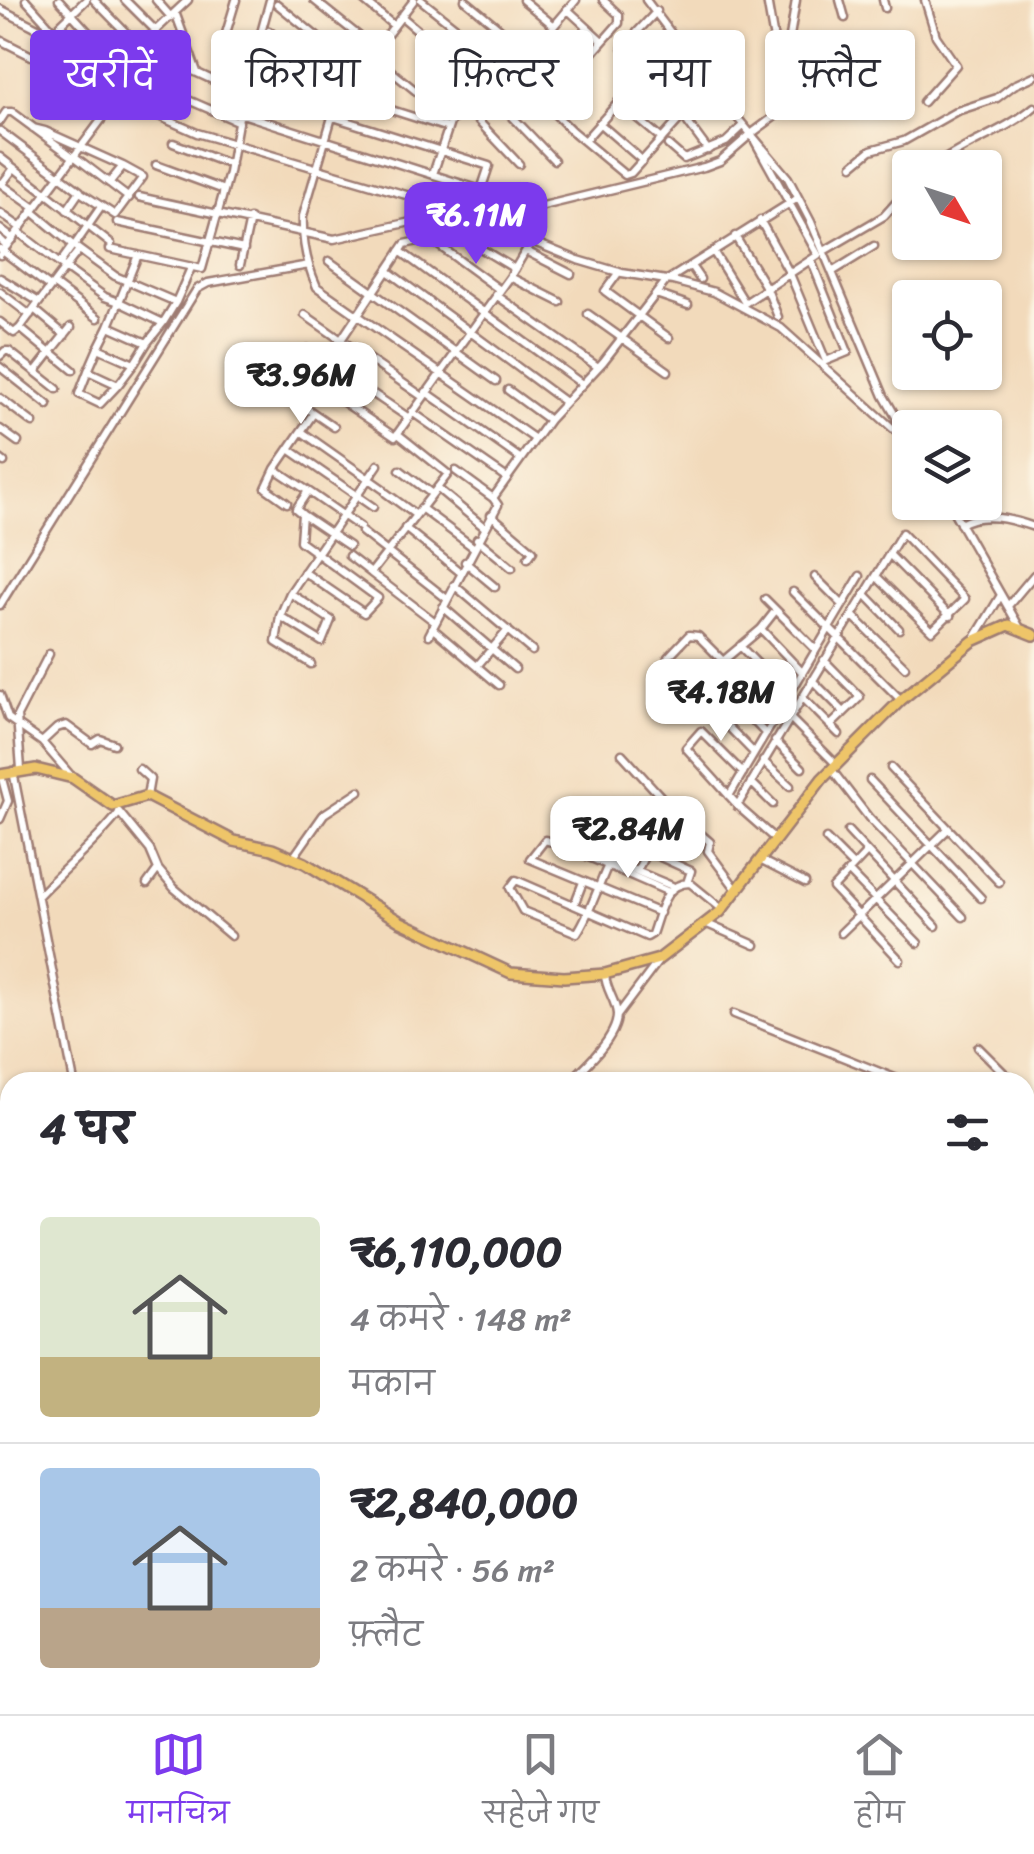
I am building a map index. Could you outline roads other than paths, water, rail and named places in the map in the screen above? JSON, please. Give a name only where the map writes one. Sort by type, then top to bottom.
[{"type":"main road","points":[[9,772],[36,768],[73,778],[118,810],[146,796],[234,842],[262,846],[293,858],[401,922],[493,966],[528,976],[605,974],[661,958],[715,916],[834,767],[901,700],[973,640],[1008,625],[1034,635]]},
{"type":"street","points":[[26,0],[54,30],[86,0]]},
{"type":"street","points":[[59,0],[87,30]]},
{"type":"street","points":[[94,0],[123,30]]},
{"type":"street","points":[[125,0],[154,30]]},
{"type":"street","points":[[156,0],[173,14],[198,73]]},
{"type":"street","points":[[158,30],[188,0]]},
{"type":"street","points":[[227,30],[236,0]]},
{"type":"street","points":[[314,0],[348,30]]},
{"type":"street","points":[[363,0],[393,25]]},
{"type":"street","points":[[389,30],[418,0],[458,30]]},
{"type":"street","points":[[465,0],[501,30]]},
{"type":"street","points":[[523,0],[553,25]]},
{"type":"street","points":[[549,30],[576,0]]},
{"type":"street","points":[[593,51],[621,19],[603,0]]},
{"type":"street","points":[[646,0],[670,30]]},
{"type":"street","points":[[767,0],[772,30]]},
{"type":"street","points":[[791,30],[796,0]]},
{"type":"street","points":[[840,0],[845,18]]},
{"type":"street","points":[[922,102],[956,65],[936,36],[926,0]]},
{"type":"street","points":[[265,30],[274,2],[308,30]]},
{"type":"street","points":[[0,9],[40,30]]},
{"type":"street","points":[[567,9],[602,41]]},
{"type":"street","points":[[639,30],[657,11]]},
{"type":"street","points":[[401,16],[417,30]]},
{"type":"street","points":[[0,40],[30,55]]},
{"type":"street","points":[[191,70],[211,79]]},
{"type":"street","points":[[395,73],[450,124]]},
{"type":"street","points":[[853,166],[871,150],[904,141],[956,111],[997,98],[1014,84],[1034,76]]},
{"type":"street","points":[[584,140],[613,107]]},
{"type":"street","points":[[955,150],[998,132],[1034,107]]},
{"type":"street","points":[[395,108],[450,124]]},
{"type":"street","points":[[1,118],[10,111],[128,198]]},
{"type":"street","points":[[2,250],[99,120]]},
{"type":"street","points":[[167,120],[197,133],[450,208],[619,272],[714,292],[781,328],[892,427]]},
{"type":"street","points":[[0,157],[111,246],[202,269],[231,165],[239,120]]},
{"type":"street","points":[[250,120],[481,190]]},
{"type":"street","points":[[329,120],[302,231],[317,287],[536,439]]},
{"type":"street","points":[[345,120],[490,166],[474,208]]},
{"type":"street","points":[[432,174],[453,120]]},
{"type":"street","points":[[477,120],[519,164]]},
{"type":"street","points":[[516,120],[554,160]]},
{"type":"street","points":[[562,120],[625,175],[684,122]]},
{"type":"street","points":[[639,120],[681,160],[765,120]]},
{"type":"street","points":[[681,120],[708,150]]},
{"type":"street","points":[[739,120],[788,178],[892,410]]},
{"type":"street","points":[[599,122],[643,161]]},
{"type":"street","points":[[0,130],[113,216],[143,178],[82,146],[33,128]]},
{"type":"street","points":[[714,251],[745,303],[818,255],[747,130]]},
{"type":"street","points":[[478,221],[704,167],[720,160],[747,130]]},
{"type":"street","points":[[173,143],[231,165]]},
{"type":"street","points":[[156,165],[224,190]]},
{"type":"street","points":[[109,183],[123,166]]},
{"type":"street","points":[[14,168],[1,184],[76,247],[128,282],[176,302]]},
{"type":"street","points":[[68,210],[80,191]]},
{"type":"street","points":[[139,197],[343,238],[438,216],[450,208]]},
{"type":"street","points":[[493,498],[549,420],[598,367],[666,281],[798,198]]},
{"type":"street","points":[[0,322],[15,333],[20,328],[52,286],[100,207]]},
{"type":"street","points":[[823,252],[884,216],[892,207]]},
{"type":"street","points":[[0,213],[17,233],[105,297],[162,323]]},
{"type":"street","points":[[240,265],[250,219]]},
{"type":"street","points":[[760,220],[790,274],[826,362],[848,352],[811,260]]},
{"type":"street","points":[[117,222],[244,248]]},
{"type":"street","points":[[0,229],[17,233]]},
{"type":"street","points":[[301,405],[405,244],[455,233],[560,302]]},
{"type":"street","points":[[735,236],[767,289],[778,317]]},
{"type":"street","points":[[0,239],[2,250],[98,318]]},
{"type":"street","points":[[430,239],[598,367]]},
{"type":"street","points":[[288,365],[396,437],[532,240]]},
{"type":"street","points":[[832,272],[874,246]]},
{"type":"street","points":[[400,251],[522,344],[582,384]]},
{"type":"street","points":[[526,251],[571,274]]},
{"type":"street","points":[[138,255],[79,394],[100,404],[162,323],[192,268]]},
{"type":"street","points":[[0,604],[132,398],[194,292],[208,283],[308,260]]},
{"type":"street","points":[[329,260],[496,381]]},
{"type":"street","points":[[691,266],[700,279]]},
{"type":"street","points":[[389,272],[565,402]]},
{"type":"street","points":[[619,272],[605,290],[669,338]]},
{"type":"street","points":[[0,278],[65,335]]},
{"type":"street","points":[[0,292],[34,309]]},
{"type":"street","points":[[656,294],[688,305]]},
{"type":"street","points":[[588,314],[668,370]]},
{"type":"street","points":[[305,315],[521,459]]},
{"type":"street","points":[[109,326],[147,343]]},
{"type":"street","points":[[35,372],[71,327]]},
{"type":"street","points":[[20,328],[73,370]]},
{"type":"street","points":[[98,348],[134,364]]},
{"type":"street","points":[[307,348],[507,478]]},
{"type":"street","points":[[0,356],[7,350],[57,389]]},
{"type":"street","points":[[0,367],[48,404]]},
{"type":"street","points":[[88,372],[118,384]]},
{"type":"street","points":[[0,384],[8,373]]},
{"type":"street","points":[[508,390],[549,420]]},
{"type":"street","points":[[290,397],[334,427]]},
{"type":"street","points":[[0,398],[33,423]]},
{"type":"street","points":[[287,503],[266,488],[275,468],[314,414]]},
{"type":"street","points":[[0,429],[18,442]]},
{"type":"street","points":[[302,432],[472,547]]},
{"type":"street","points":[[371,573],[448,474],[398,434]]},
{"type":"street","points":[[289,449],[373,507]]},
{"type":"street","points":[[311,664],[276,642],[280,616],[290,593],[378,465]]},
{"type":"street","points":[[275,468],[344,516],[447,598]]},
{"type":"street","points":[[400,470],[484,527]]},
{"type":"street","points":[[432,628],[472,547],[498,505],[456,471]]},
{"type":"street","points":[[308,492],[297,507],[302,514],[349,546]]},
{"type":"street","points":[[302,514],[300,541],[378,598],[364,613],[304,572]]},
{"type":"street","points":[[491,515],[534,551],[528,558]]},
{"type":"street","points":[[960,524],[970,518],[991,517],[1034,527]]},
{"type":"street","points":[[958,520],[1020,628]]},
{"type":"street","points":[[406,528],[460,572]]},
{"type":"street","points":[[738,806],[775,741],[902,533],[965,596],[964,604],[932,632],[876,576]]},
{"type":"street","points":[[477,538],[512,568]]},
{"type":"street","points":[[890,554],[950,616]]},
{"type":"street","points":[[349,556],[499,685]]},
{"type":"street","points":[[465,562],[495,587]]},
{"type":"street","points":[[1008,606],[1034,575]]},
{"type":"street","points":[[729,796],[860,576]]},
{"type":"street","points":[[815,577],[842,604]]},
{"type":"street","points":[[454,585],[532,651]]},
{"type":"street","points":[[793,592],[901,700]]},
{"type":"street","points":[[280,616],[319,643],[332,623],[290,593]]},
{"type":"street","points":[[973,640],[1001,595]]},
{"type":"street","points":[[866,596],[899,629]]},
{"type":"street","points":[[765,599],[815,649]]},
{"type":"street","points":[[443,607],[515,669]]},
{"type":"street","points":[[723,661],[776,610]]},
{"type":"street","points":[[853,616],[905,667]]},
{"type":"street","points":[[760,629],[801,671]]},
{"type":"street","points":[[477,666],[508,630]]},
{"type":"street","points":[[678,672],[668,657],[692,634],[698,636],[742,680],[790,718],[834,767],[870,818],[963,917]]},
{"type":"street","points":[[740,646],[788,695]]},
{"type":"street","points":[[0,819],[8,801],[19,708],[50,654]]},
{"type":"street","points":[[824,660],[860,696],[830,726]]},
{"type":"street","points":[[742,680],[714,710],[754,753]]},
{"type":"street","points":[[812,680],[844,712]]},
{"type":"street","points":[[720,717],[750,687]]},
{"type":"street","points":[[0,695],[4,713],[42,742],[73,778]]},
{"type":"street","points":[[802,697],[839,734]]},
{"type":"street","points":[[734,702],[766,733]]},
{"type":"street","points":[[42,742],[66,725],[92,744],[100,739],[114,744]]},
{"type":"street","points":[[743,773],[701,731],[686,748],[738,806],[775,839]]},
{"type":"street","points":[[775,741],[802,768]]},
{"type":"street","points":[[622,754],[673,810],[710,842],[708,851],[738,891]]},
{"type":"street","points":[[763,762],[790,786]]},
{"type":"street","points":[[891,768],[1000,882]]},
{"type":"street","points":[[139,769],[150,779],[146,796]]},
{"type":"street","points":[[9,772],[72,1072]]},
{"type":"street","points":[[870,780],[981,898]]},
{"type":"street","points":[[751,782],[774,804]]},
{"type":"street","points":[[293,858],[324,814],[360,791]]},
{"type":"street","points":[[38,896],[95,844],[118,810],[174,888],[231,936]]},
{"type":"street","points":[[637,871],[673,810]]},
{"type":"street","points":[[577,849],[590,828],[606,834]]},
{"type":"street","points":[[840,932],[948,828]]},
{"type":"street","points":[[848,831],[936,926]]},
{"type":"street","points":[[657,832],[686,844]]},
{"type":"street","points":[[660,913],[530,859],[545,840],[577,849],[671,889],[687,883]]},
{"type":"street","points":[[826,840],[875,900],[918,944]]},
{"type":"street","points":[[647,851],[691,871],[687,883]]},
{"type":"street","points":[[867,852],[834,888],[900,960]]},
{"type":"street","points":[[760,860],[805,884]]},
{"type":"street","points":[[609,862],[671,889]]},
{"type":"street","points":[[609,862],[598,888],[588,911],[579,932],[575,933],[521,910],[510,885],[516,880],[588,911],[648,937],[671,889]]},
{"type":"street","points":[[147,884],[158,869]]},
{"type":"street","points":[[574,905],[583,882]]},
{"type":"street","points":[[687,883],[715,916],[755,945]]},
{"type":"street","points":[[581,1072],[596,1056],[617,1016],[661,958]]},
{"type":"street","points":[[605,974],[605,986],[617,1016]]},
{"type":"street","points":[[734,1014],[881,1072]]},
{"type":"street","points":[[978,1047],[1003,1072]]}]
